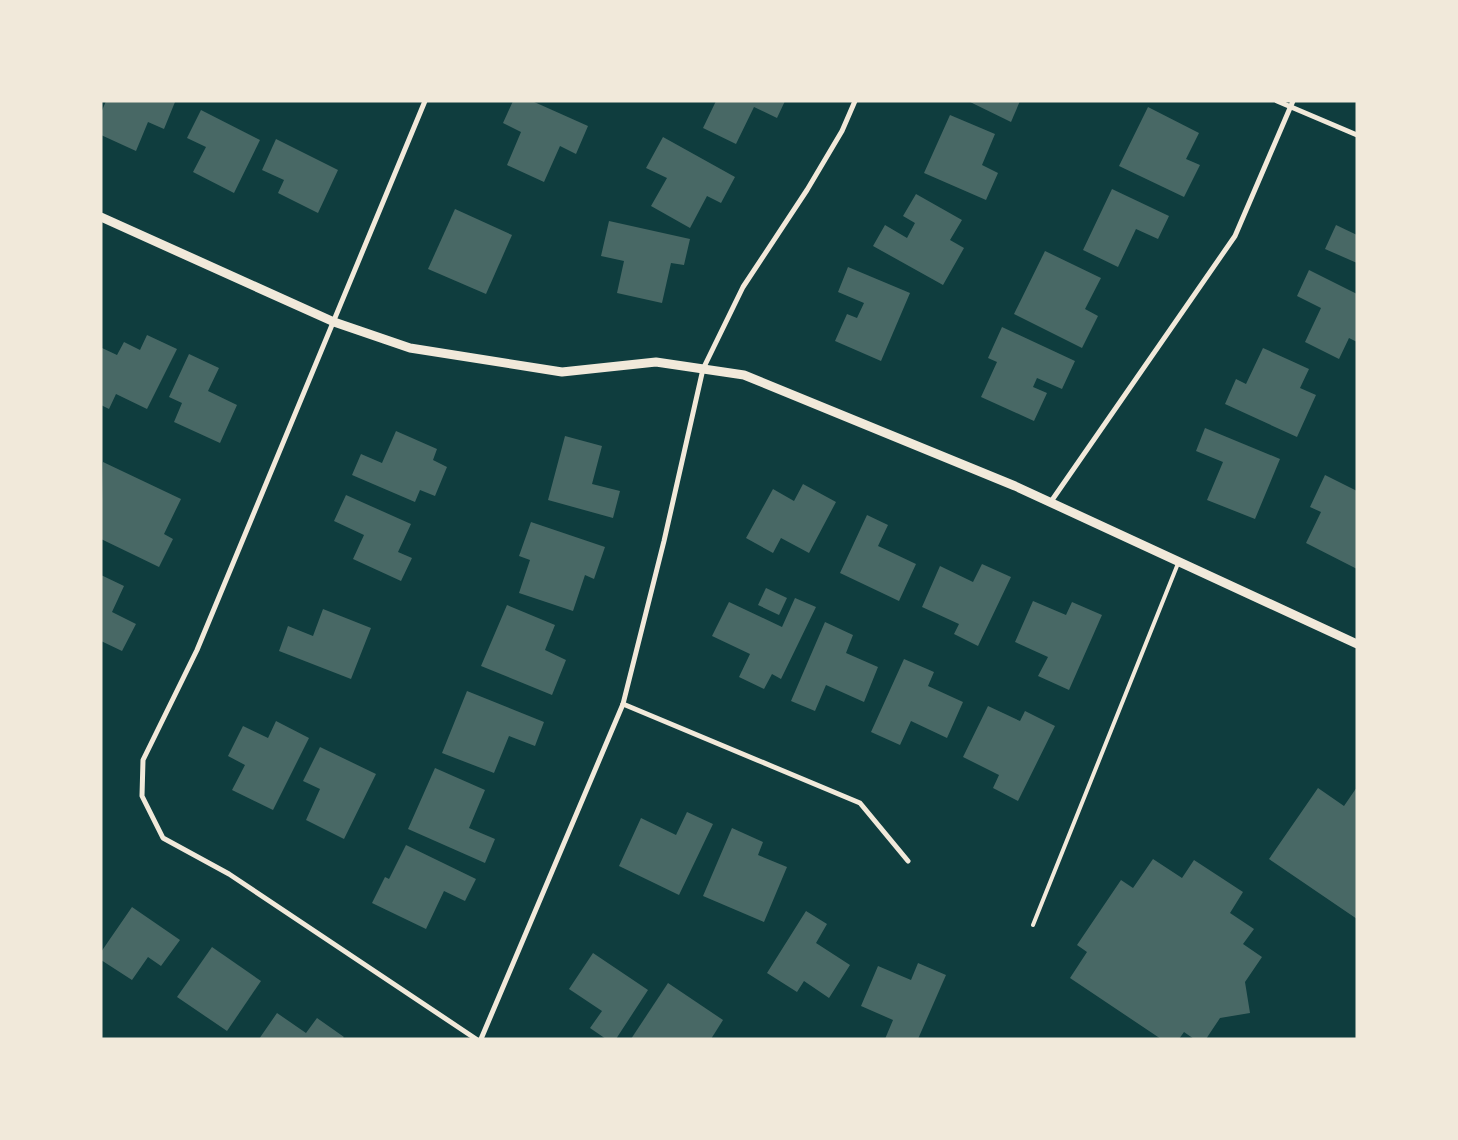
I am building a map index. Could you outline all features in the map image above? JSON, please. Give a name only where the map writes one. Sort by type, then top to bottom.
[{"type":"street","points":[[425,101],[197,650],[143,760],[142,796],[163,838],[229,874],[476,1039]]},
{"type":"street","points":[[481,1039],[623,704],[664,540],[703,369],[743,287],[807,190],[842,131],[855,101]]},
{"type":"street","points":[[1277,101],[1357,135]]},
{"type":"street","points":[[1050,503],[1235,236],[1294,101]]},
{"type":"street","points":[[101,217],[334,322],[410,348],[562,372],[656,362],[744,375],[1050,503],[1357,644]]},
{"type":"street","points":[[623,704],[860,803],[908,861]]},
{"type":"lane","points":[[1033,925],[1179,561]]},
{"type":"building","points":[[106,101],[175,102],[164,129],[148,122],[136,151],[101,135],[101,113]]},
{"type":"building","points":[[513,101],[532,101],[588,126],[576,154],[560,146],[544,182],[507,165],[521,132],[503,123]]},
{"type":"building","points":[[716,101],[785,101],[777,118],[754,107],[736,144],[703,128]]},
{"type":"building","points":[[968,101],[1020,101],[1011,122]]},
{"type":"building","points":[[1148,107],[1199,133],[1186,159],[1200,165],[1184,197],[1119,166]]},
{"type":"building","points":[[201,110],[260,140],[234,193],[193,172],[206,147],[187,138]]},
{"type":"building","points":[[950,115],[995,134],[982,165],[998,173],[986,200],[924,173]]},
{"type":"building","points":[[663,137],[735,177],[721,203],[707,196],[690,228],[651,206],[667,178],[646,168]]},
{"type":"building","points":[[276,139],[338,170],[318,213],[278,193],[284,180],[262,170]]},
{"type":"building","points":[[1112,189],[1169,216],[1158,239],[1136,229],[1118,267],[1083,250]]},
{"type":"building","points":[[916,194],[962,220],[950,240],[964,248],[943,285],[873,246],[885,225],[907,238],[915,223],[903,216]]},
{"type":"building","points":[[455,209],[512,235],[486,294],[428,269]]},
{"type":"building","points":[[609,221],[690,239],[684,265],[671,263],[662,303],[617,293],[624,261],[601,256]]},
{"type":"building","points":[[1336,225],[1357,235],[1357,263],[1325,249]]},
{"type":"building","points":[[1045,251],[1101,278],[1085,309],[1098,316],[1082,348],[1014,314]]},
{"type":"building","points":[[848,267],[910,293],[881,361],[835,341],[847,314],[857,318],[864,303],[838,292]]},
{"type":"building","points":[[1309,270],[1357,294],[1357,342],[1349,338],[1339,359],[1305,342],[1321,308],[1297,296]]},
{"type":"building","points":[[1002,327],[1075,361],[1062,389],[1037,378],[1033,387],[1047,393],[1034,421],[981,397],[997,362],[988,358]]},
{"type":"building","points":[[147,335],[177,349],[147,409],[116,394],[109,409],[101,405],[102,348],[117,355],[124,342],[140,350]]},
{"type":"building","points":[[1263,348],[1309,369],[1300,388],[1316,395],[1297,437],[1225,404],[1236,379],[1246,384]]},
{"type":"building","points":[[189,354],[219,368],[208,391],[237,405],[220,443],[174,422],[182,403],[169,397]]},
{"type":"building","points":[[1205,428],[1280,459],[1255,519],[1207,500],[1223,462],[1196,451]]},
{"type":"building","points":[[396,431],[437,449],[433,460],[447,467],[435,496],[420,490],[415,502],[352,475],[361,454],[382,463]]},
{"type":"building","points":[[565,436],[602,446],[592,484],[620,491],[613,518],[548,500]]},
{"type":"building","points":[[103,462],[181,499],[164,534],[173,539],[159,567],[101,539]]},
{"type":"building","points":[[1325,475],[1357,491],[1357,569],[1306,543],[1321,512],[1310,507]]},
{"type":"building","points":[[803,484],[836,502],[809,553],[781,538],[773,553],[746,538],[773,489],[794,501]]},
{"type":"building","points":[[346,495],[411,524],[398,552],[412,558],[401,581],[353,559],[364,535],[334,521]]},
{"type":"building","points":[[867,515],[888,525],[878,546],[916,564],[899,601],[840,573]]},
{"type":"building","points":[[531,522],[605,547],[594,579],[585,575],[573,611],[519,593],[530,560],[519,556]]},
{"type":"building","points":[[982,564],[1011,577],[978,646],[954,634],[959,624],[922,607],[940,566],[973,582]]},
{"type":"building","points":[[101,575],[124,586],[112,612],[136,624],[122,651],[101,641]]},
{"type":"building","points":[[766,588],[787,598],[779,615],[758,605]]},
{"type":"building","points":[[795,598],[816,607],[781,679],[772,674],[764,689],[739,677],[750,654],[712,636],[729,602],[782,627]]},
{"type":"building","points":[[1033,601],[1066,615],[1072,602],[1102,615],[1069,690],[1038,676],[1048,657],[1015,642]]},
{"type":"building","points":[[507,605],[555,625],[545,650],[566,660],[552,695],[481,666]]},
{"type":"building","points":[[323,609],[371,628],[351,679],[279,651],[288,626],[313,636]]},
{"type":"building","points":[[825,622],[853,635],[846,653],[878,667],[864,702],[826,685],[815,711],[791,701]]},
{"type":"building","points":[[904,659],[934,672],[928,686],[963,702],[947,738],[911,721],[900,745],[871,732]]},
{"type":"building","points":[[467,691],[544,722],[535,746],[509,736],[494,773],[442,753]]},
{"type":"building","points":[[988,706],[1020,721],[1025,711],[1055,726],[1018,801],[993,788],[999,775],[963,757]]},
{"type":"building","points":[[276,721],[309,738],[273,810],[232,790],[245,765],[228,756],[243,726],[268,738]]},
{"type":"building","points":[[320,747],[376,774],[344,839],[306,820],[320,789],[303,781]]},
{"type":"building","points":[[435,768],[485,790],[469,828],[495,839],[485,863],[408,829]]},
{"type":"building","points":[[1357,787],[1357,919],[1269,859],[1318,788],[1344,806]]},
{"type":"building","points":[[687,812],[713,824],[679,895],[619,866],[641,818],[676,835]]},
{"type":"building","points":[[732,828],[763,842],[758,855],[787,867],[764,922],[703,896]]},
{"type":"building","points":[[406,845],[476,879],[465,901],[444,891],[426,929],[372,903],[385,877],[389,879]]},
{"type":"building","points":[[1153,859],[1182,878],[1194,860],[1243,892],[1230,913],[1254,929],[1243,944],[1262,957],[1245,982],[1250,1013],[1220,1018],[1206,1039],[1194,1039],[1184,1032],[1179,1039],[1161,1039],[1070,978],[1087,952],[1077,945],[1121,880],[1133,888]]},
{"type":"building","points":[[132,907],[180,940],[161,966],[148,957],[132,980],[101,960],[101,952]]},
{"type":"building","points":[[806,911],[827,924],[816,943],[850,965],[829,998],[804,981],[797,992],[767,973]]},
{"type":"building","points":[[212,947],[261,981],[227,1031],[177,997]]},
{"type":"building","points":[[593,953],[648,990],[616,1039],[606,1039],[590,1028],[602,1011],[569,989]]},
{"type":"building","points":[[918,963],[946,975],[918,1039],[885,1039],[893,1020],[861,1006],[878,966],[911,980]]},
{"type":"building","points":[[668,983],[723,1020],[711,1039],[631,1039]]},
{"type":"building","points":[[277,1013],[306,1033],[317,1018],[344,1037],[342,1039],[259,1039]]}]
